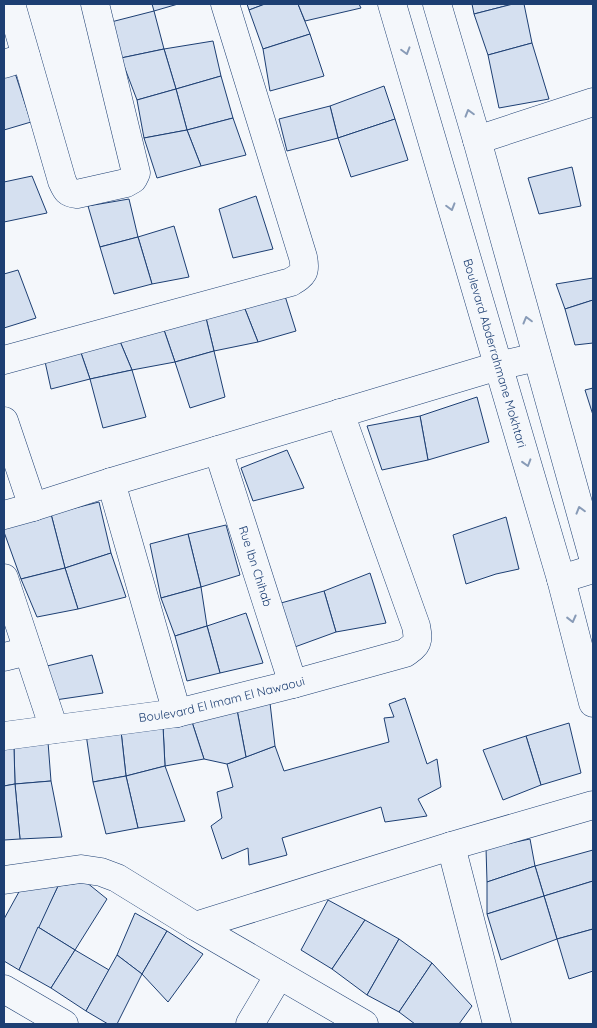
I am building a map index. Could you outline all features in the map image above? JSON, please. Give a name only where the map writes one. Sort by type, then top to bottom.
[{"type":"street","points":[[11,4],[15,61],[62,181],[70,193],[77,194],[126,182],[133,179],[136,173],[95,4]]},
{"type":"street","points":[[4,360],[291,282],[301,276],[305,268],[303,257],[225,4]]},
{"type":"street","name":"Boulevard Abderrahmane Mokhtari","points":[[392,4],[561,580],[593,703]]},
{"type":"street","points":[[437,4],[477,140],[593,557]]},
{"type":"street","points":[[477,140],[593,102]]},
{"type":"street","points":[[4,515],[498,366],[537,357]]},
{"type":"street","name":"Boulevard El Imam El Nawaoui","points":[[4,736],[177,713],[405,653],[415,646],[418,639],[416,626],[340,413]]},
{"type":"street","points":[[4,421],[33,507]]},
{"type":"street","name":"Rue Ibn Chihab","points":[[218,450],[293,684]]},
{"type":"street","points":[[111,482],[177,713]]},
{"type":"street","points":[[561,580],[593,569]]},
{"type":"street","points":[[4,578],[16,654],[54,729]]},
{"type":"street","points":[[195,926],[450,846],[593,805]]},
{"type":"street","points":[[450,846],[498,1024]]},
{"type":"street","points":[[4,880],[81,869],[101,872],[117,878],[195,926],[364,1024]]},
{"type":"street","points":[[250,1024],[279,975]]},
{"type":"street","points":[[4,989],[64,1024]]},
{"type":"building","points":[[152,4],[178,4],[154,11]]},
{"type":"building","points":[[247,4],[265,4],[249,10]]},
{"type":"building","points":[[265,4],[298,4],[310,34],[263,49],[249,10]]},
{"type":"building","points":[[298,4],[359,4],[361,8],[305,21]]},
{"type":"building","points":[[472,4],[513,4],[474,14]]},
{"type":"building","points":[[513,4],[524,4],[532,43],[488,55],[474,14]]},
{"type":"building","points":[[154,11],[164,49],[121,58],[111,22]]},
{"type":"building","points":[[310,34],[324,76],[270,91],[263,49]]},
{"type":"building","points":[[213,41],[221,76],[176,89],[164,49]]},
{"type":"building","points":[[532,43],[549,99],[499,108],[488,55]]},
{"type":"building","points":[[164,49],[176,89],[137,100],[121,58]]},
{"type":"building","points":[[15,73],[31,122],[4,130],[4,75]]},
{"type":"building","points":[[221,76],[233,118],[187,130],[176,89]]},
{"type":"building","points":[[384,86],[395,119],[338,138],[330,106]]},
{"type":"building","points":[[176,89],[187,130],[144,138],[137,100]]},
{"type":"building","points":[[330,106],[338,138],[287,151],[279,119]]},
{"type":"building","points":[[233,118],[246,155],[201,166],[187,130]]},
{"type":"building","points":[[395,119],[408,160],[351,177],[338,138]]},
{"type":"building","points":[[187,130],[201,166],[157,178],[144,138]]},
{"type":"building","points":[[572,167],[581,206],[539,214],[528,178]]},
{"type":"building","points":[[32,176],[47,213],[4,222],[4,182]]},
{"type":"building","points":[[256,196],[273,249],[233,258],[219,209]]},
{"type":"building","points":[[129,199],[138,237],[100,247],[88,206]]},
{"type":"building","points":[[174,226],[189,277],[152,284],[138,237]]},
{"type":"building","points":[[138,237],[152,284],[114,294],[100,247]]},
{"type":"building","points":[[18,270],[36,318],[4,328],[4,274]]},
{"type":"building","points":[[593,278],[593,300],[565,309],[556,284]]},
{"type":"building","points":[[285,296],[296,331],[258,342],[243,304]]},
{"type":"building","points":[[593,300],[593,343],[575,345],[565,309]]},
{"type":"building","points":[[243,304],[258,342],[214,351],[206,318]]},
{"type":"building","points":[[206,318],[214,351],[175,362],[163,327]]},
{"type":"building","points":[[163,327],[175,362],[132,370],[119,339]]},
{"type":"building","points":[[119,339],[132,370],[90,379],[80,350]]},
{"type":"building","points":[[80,350],[90,379],[51,389],[44,357]]},
{"type":"building","points":[[214,351],[225,397],[190,408],[175,362]]},
{"type":"building","points":[[132,370],[146,417],[103,428],[90,379]]},
{"type":"building","points":[[593,388],[593,415],[585,390]]},
{"type":"building","points":[[477,397],[489,442],[428,460],[420,416]]},
{"type":"building","points":[[420,416],[428,460],[382,470],[367,426]]},
{"type":"building","points":[[287,450],[304,488],[253,501],[241,468]]},
{"type":"building","points":[[99,502],[111,553],[65,568],[51,514]]},
{"type":"building","points":[[51,514],[65,568],[21,579],[4,532],[4,526]]},
{"type":"building","points":[[506,517],[519,569],[466,584],[453,535]]},
{"type":"building","points":[[226,525],[240,575],[201,587],[188,534]]},
{"type":"building","points":[[188,534],[201,587],[161,598],[150,544]]},
{"type":"building","points":[[111,553],[126,597],[78,609],[65,568]]},
{"type":"building","points":[[65,568],[78,609],[37,617],[21,579]]},
{"type":"building","points":[[370,573],[386,623],[336,632],[324,591]]},
{"type":"building","points":[[201,587],[207,626],[175,636],[161,598]]},
{"type":"building","points":[[324,591],[336,632],[292,648],[281,603]]},
{"type":"building","points":[[246,613],[263,663],[220,673],[207,626]]},
{"type":"building","points":[[207,626],[220,673],[187,681],[175,636]]},
{"type":"building","points":[[92,655],[103,693],[55,700],[47,666]]},
{"type":"building","points":[[405,698],[427,764],[437,759],[441,787],[418,799],[427,816],[385,822],[381,807],[282,838],[287,855],[249,865],[248,848],[222,859],[211,826],[222,818],[217,792],[233,787],[227,764],[275,746],[284,771],[389,742],[384,718],[394,717],[389,704]]},
{"type":"building","points":[[270,703],[275,746],[246,757],[237,710]]},
{"type":"building","points":[[237,710],[246,757],[227,764],[204,759],[192,722]]},
{"type":"building","points":[[192,722],[204,759],[165,766],[163,726]]},
{"type":"building","points":[[569,723],[581,773],[541,785],[526,736]]},
{"type":"building","points":[[163,726],[165,766],[126,776],[121,731]]},
{"type":"building","points":[[121,731],[126,776],[93,782],[86,734]]},
{"type":"building","points":[[526,736],[541,785],[503,800],[483,750]]},
{"type":"building","points":[[48,742],[51,781],[15,784],[14,748]]},
{"type":"building","points":[[4,748],[14,748],[15,784],[4,786]]},
{"type":"building","points":[[165,766],[185,821],[138,828],[126,776]]},
{"type":"building","points":[[126,776],[138,828],[106,834],[93,782]]},
{"type":"building","points":[[51,781],[62,837],[20,839],[15,784]]},
{"type":"building","points":[[15,784],[20,839],[4,840],[4,786]]},
{"type":"building","points":[[530,839],[535,866],[487,882],[486,848]]},
{"type":"building","points":[[593,850],[593,881],[544,896],[535,866]]},
{"type":"building","points":[[535,866],[544,896],[487,914],[487,882]]},
{"type":"building","points":[[593,881],[593,929],[557,939],[544,896]]},
{"type":"building","points":[[86,882],[107,899],[75,950],[38,927],[58,886]]},
{"type":"building","points":[[58,886],[19,970],[4,961],[4,919],[20,890]]},
{"type":"building","points":[[544,896],[557,939],[501,960],[487,914]]},
{"type":"building","points":[[328,900],[365,920],[332,969],[301,950]]},
{"type":"building","points":[[135,913],[167,931],[142,974],[117,955]]},
{"type":"building","points":[[365,920],[399,939],[367,995],[332,969]]},
{"type":"building","points":[[38,927],[75,950],[51,988],[19,970]]},
{"type":"building","points":[[593,929],[593,971],[569,979],[557,939]]},
{"type":"building","points":[[167,931],[203,954],[168,1002],[142,974]]},
{"type":"building","points":[[399,939],[432,963],[399,1012],[367,995]]},
{"type":"building","points":[[75,950],[109,970],[86,1011],[51,988]]},
{"type":"building","points":[[117,955],[142,974],[117,1024],[108,1024],[86,1011]]},
{"type":"building","points":[[432,963],[472,1006],[459,1024],[415,1024],[399,1012]]}]
